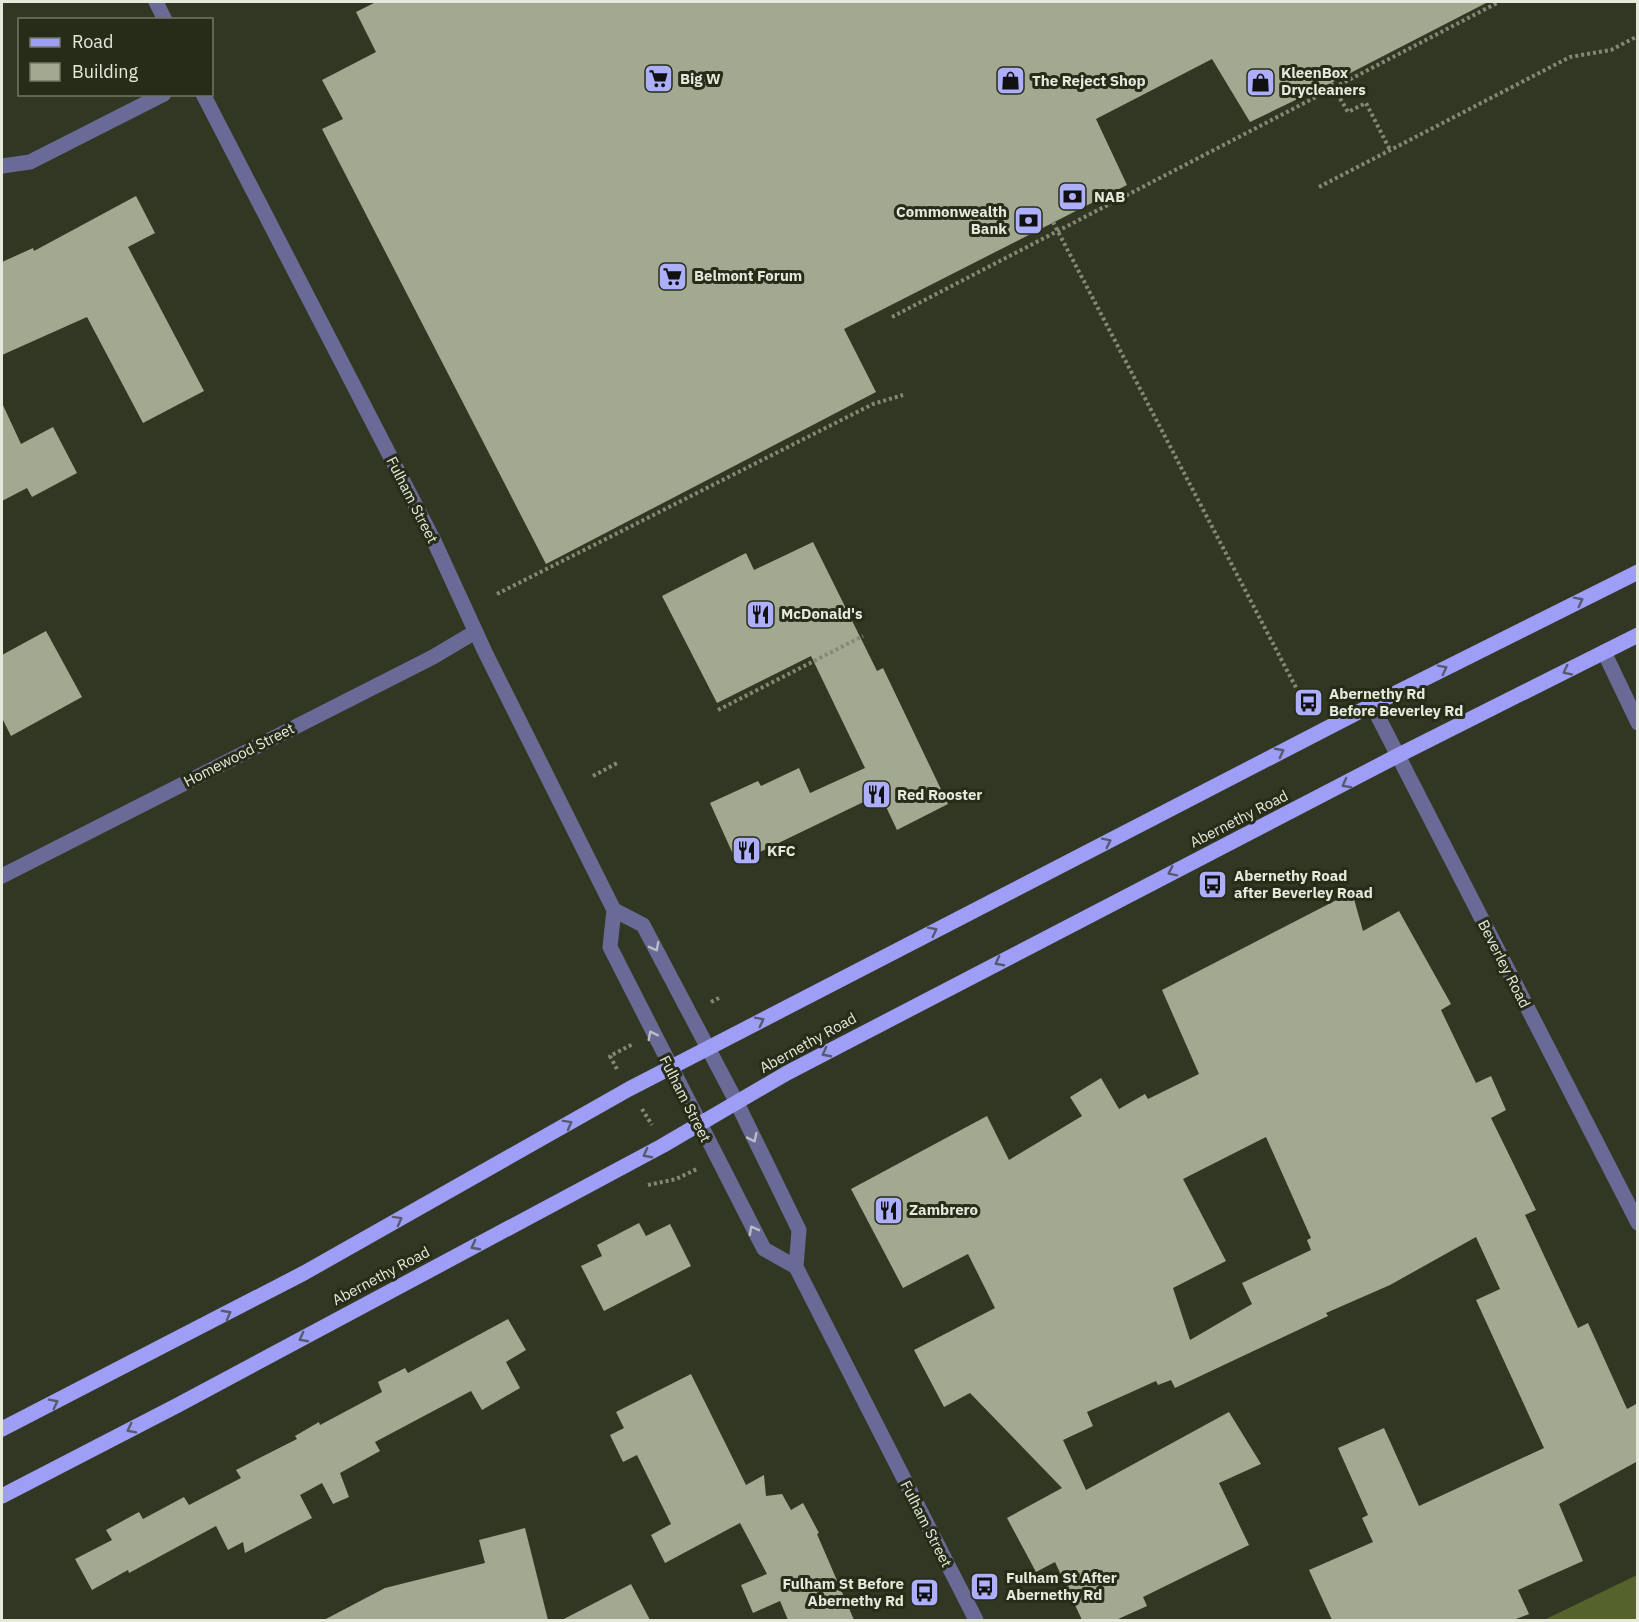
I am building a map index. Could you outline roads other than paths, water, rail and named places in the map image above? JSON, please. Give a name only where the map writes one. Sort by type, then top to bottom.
[{"type":"main road","points":[[2,1429],[304,1273],[708,1048],[1372,705],[1638,572]]},
{"type":"main road","name":"Abernethy Road","points":[[2,1496],[188,1400],[698,1125],[797,1068],[1057,931],[1638,635]]},
{"type":"street","points":[[156,2],[164,18]]},
{"type":"street","points":[[2,166],[30,162],[160,96]]},
{"type":"street","name":"Fulham Street","points":[[204,96],[434,541],[475,632],[614,910],[610,947],[669,1069],[764,1250],[796,1266],[976,1620]]},
{"type":"street","name":"Homewood Street","points":[[2,876],[433,657],[475,632]]},
{"type":"street","points":[[1604,652],[1638,723]]},
{"type":"street","name":"Beverley Road","points":[[1372,705],[1638,1222]]},
{"type":"street","points":[[614,910],[643,925],[737,1103],[799,1230],[796,1266]]},
{"type":"place","name":"Big W","points":[[659,79]]},
{"type":"place","name":"The Reject Shop","points":[[1011,81]]},
{"type":"place","name":"KleenBox Drycleaners","points":[[1260,82]]},
{"type":"place","name":"NAB","points":[[1073,197]]},
{"type":"place","name":"Commonwealth Bank","points":[[1028,221]]},
{"type":"place","name":"Belmont Forum","points":[[673,276]]},
{"type":"place","name":"McDonald's","points":[[760,614]]},
{"type":"place","name":"Abernethy Rd Before Beverley Rd","points":[[1308,703]]},
{"type":"place","name":"Red Rooster","points":[[876,795]]},
{"type":"place","name":"KFC","points":[[746,851]]},
{"type":"place","name":"Abernethy Road after Beverley Road","points":[[1213,885]]},
{"type":"place","name":"Zambrero","points":[[888,1210]]},
{"type":"place","name":"Fulham St After Abernethy Rd","points":[[985,1587]]},
{"type":"place","name":"Fulham St Before Abernethy Rd","points":[[925,1593]]}]
